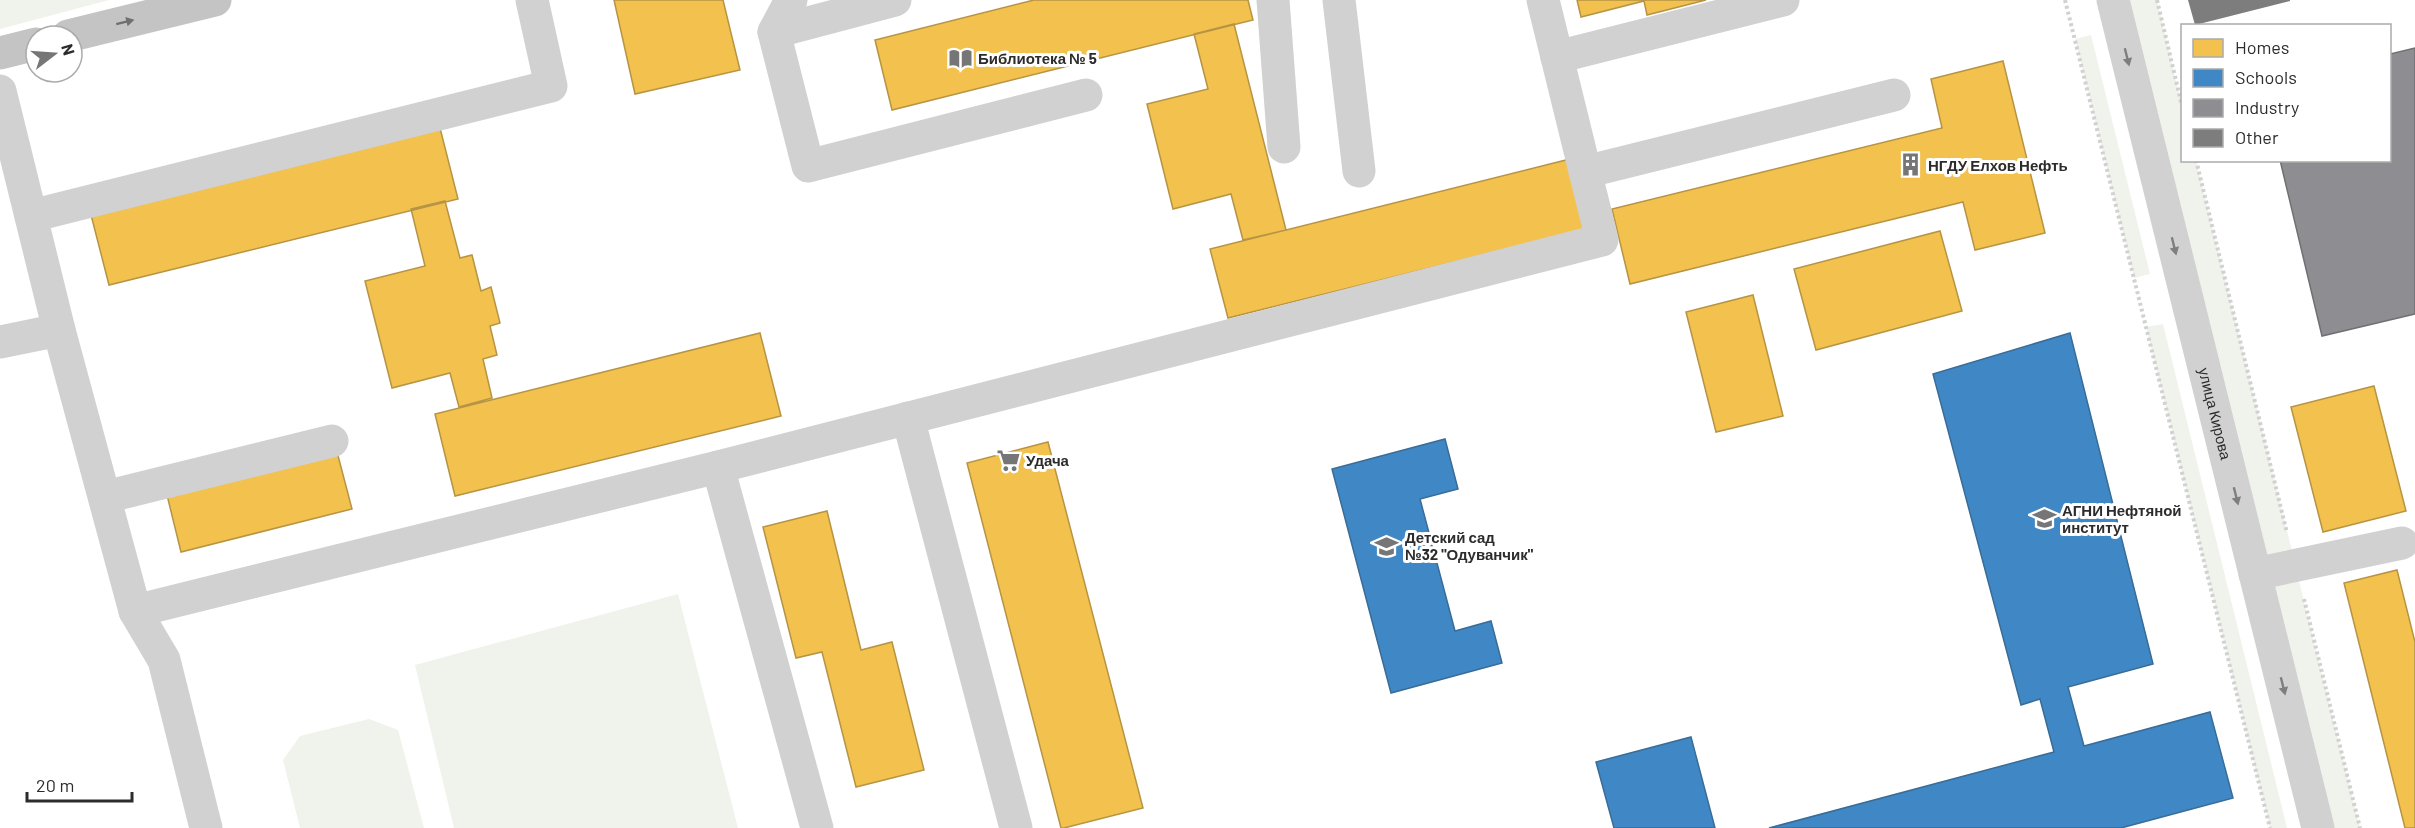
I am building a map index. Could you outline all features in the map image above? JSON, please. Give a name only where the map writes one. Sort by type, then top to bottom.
[{"type":"main road","points":[[84,32],[215,0]]},
{"type":"main road","points":[[0,53],[24,47]]},
{"type":"street","points":[[32,216],[551,86],[531,0]]},
{"type":"street","points":[[791,0],[774,32],[808,166],[1086,95]]},
{"type":"street","points":[[774,32],[895,0]]},
{"type":"street","points":[[1273,0],[1284,147]]},
{"type":"street","points":[[1339,0],[1359,171]]},
{"type":"street","points":[[135,611],[718,467],[1602,240],[1542,0]]},
{"type":"street","points":[[1557,57],[1783,0]]},
{"type":"street","name":"улица Кирова","points":[[2113,0],[2318,828]]},
{"type":"street","points":[[0,91],[59,330],[135,611],[164,660],[206,828]]},
{"type":"street","points":[[1585,172],[1894,95]]},
{"type":"street","points":[[0,342],[59,330]]},
{"type":"street","points":[[908,418],[1016,828]]},
{"type":"street","points":[[105,497],[332,441]]},
{"type":"street","points":[[718,467],[817,828]]},
{"type":"street","points":[[2255,574],[2402,543]]},
{"type":"path","points":[[2065,0],[2270,828]]},
{"type":"path","points":[[2157,0],[2181,102]]},
{"type":"path","points":[[2196,162],[2360,828]]},
{"type":"shaded area","points":[[0,0],[109,0],[0,29]]},
{"type":"shaded area","points":[[2113,0],[2157,0],[2181,102],[2181,162],[2196,162],[2293,555],[2253,564]]},
{"type":"shaded area","points":[[2091,35],[2150,274],[2134,278],[2075,39]]},
{"type":"shaded area","points":[[2163,324],[2287,828],[2270,828],[2146,327]]},
{"type":"shaded area","points":[[2299,581],[2360,828],[2318,828],[2259,590]]},
{"type":"shaded area","points":[[678,594],[738,828],[454,828],[415,665]]},
{"type":"shaded area","points":[[369,719],[398,730],[424,828],[300,828],[283,760],[300,736]]},
{"type":"building: Homes","points":[[614,0],[723,0],[740,70],[635,94]]},
{"type":"building: Homes","points":[[1034,0],[1248,0],[1253,20],[892,110],[875,40]]},
{"type":"building: Homes","points":[[1577,0],[1706,0],[1647,15],[1644,1],[1581,17]]},
{"type":"building: Homes","points":[[1234,24],[1286,230],[1243,240],[1231,194],[1173,209],[1147,104],[1208,89],[1194,34]]},
{"type":"building: Homes","name":"НГДУ Елхов Нефть","points":[[2003,61],[2045,233],[1975,250],[1963,202],[1630,284],[1612,209],[1942,128],[1931,79]]},
{"type":"building: Homes","points":[[439,124],[458,199],[109,285],[90,211]]},
{"type":"building: Homes","points":[[1574,158],[1591,228],[1228,318],[1210,249]]},
{"type":"building: Homes","points":[[445,201],[460,258],[472,255],[481,291],[491,287],[500,323],[490,326],[497,355],[483,359],[492,398],[459,407],[450,373],[392,388],[365,281],[425,266],[411,209]]},
{"type":"building: Homes","points":[[1940,231],[1962,311],[1816,350],[1794,269]]},
{"type":"building: Homes","points":[[1753,295],[1783,416],[1716,432],[1686,312]]},
{"type":"building: Homes","points":[[760,333],[781,416],[455,496],[435,414]]},
{"type":"building: Homes","points":[[2374,386],[2406,511],[2323,532],[2291,407]]},
{"type":"building: Homes","points":[[1048,442],[1143,808],[1064,828],[1061,828],[967,463]]},
{"type":"building: Homes","points":[[336,448],[352,509],[181,552],[166,491]]},
{"type":"building: Homes","points":[[827,511],[861,650],[892,642],[924,770],[856,787],[822,652],[796,658],[763,527]]},
{"type":"building: Homes","points":[[2397,570],[2415,642],[2415,828],[2405,828],[2344,583]]},
{"type":"building: Schools","name":"АГНИ Нефтяной институт","points":[[2070,333],[2153,664],[2068,687],[2084,746],[2210,712],[2233,798],[2121,828],[1769,828],[2054,752],[2040,699],[2021,705],[1933,374]]},
{"type":"building: Schools","points":[[1445,439],[1458,489],[1420,499],[1455,631],[1491,621],[1502,663],[1391,693],[1332,469]]},
{"type":"building: Schools","points":[[1691,737],[1715,828],[1614,828],[1596,762]]},
{"type":"building: Industry","points":[[2415,48],[2415,314],[2322,336],[2280,162],[2391,162],[2391,54]]},
{"type":"building: Other","points":[[2188,0],[2290,0],[2199,24],[2195,24]]},
{"type":"place","name":"Библиотека № 5","points":[[960,58]]},
{"type":"place","name":"НГДУ Елхов Нефть","points":[[1910,165]]},
{"type":"place","name":"Удача","points":[[1008,460]]},
{"type":"place","name":"АГНИ Нефтяной институт","points":[[2044,519]]},
{"type":"place","name":"Детский сад №32 \"Одуванчик\"","points":[[1387,546]]}]
